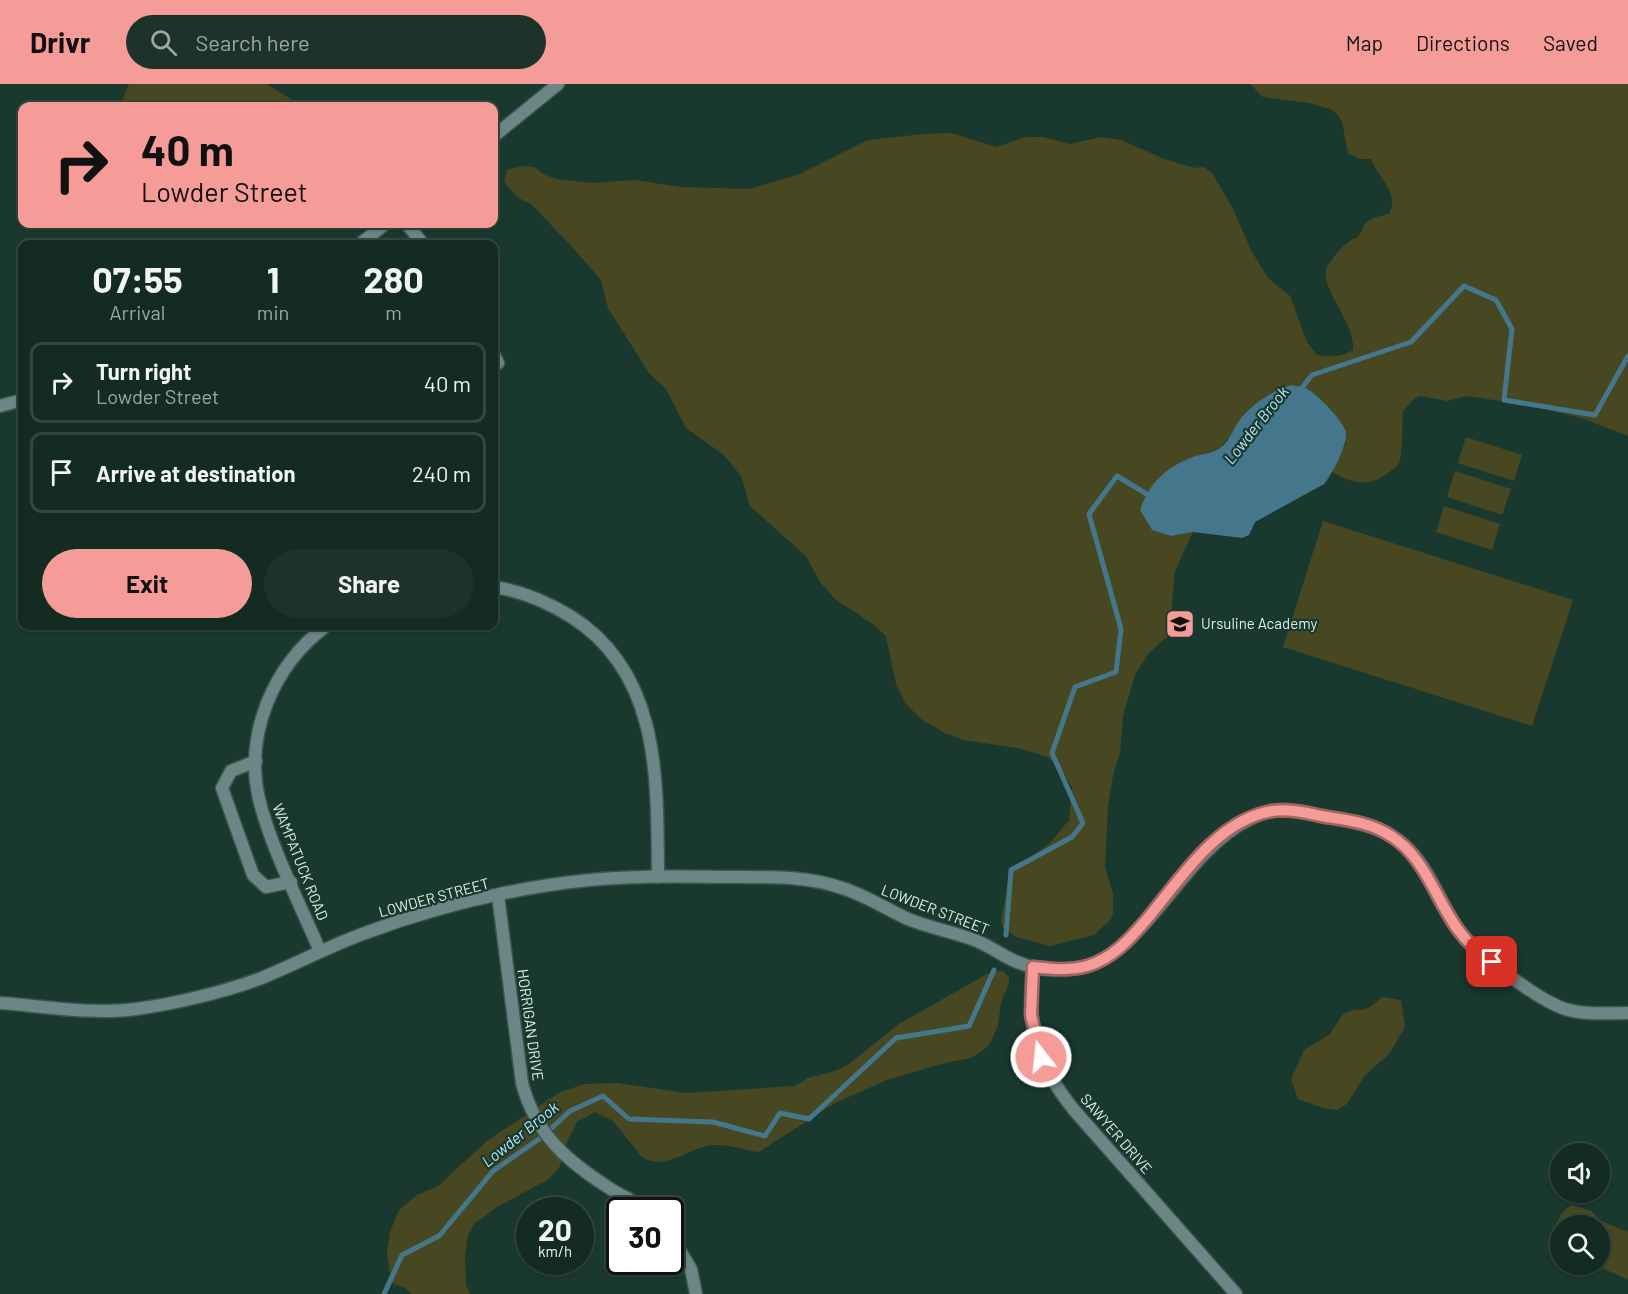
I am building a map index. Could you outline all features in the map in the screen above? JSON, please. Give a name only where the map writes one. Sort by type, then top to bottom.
[{"type":"street","points":[[498,133],[558,84]]},
{"type":"street","points":[[365,240],[380,228]]},
{"type":"street","points":[[410,228],[420,240]]},
{"type":"street","points":[[0,406],[18,401]]},
{"type":"street","points":[[498,588],[540,600],[577,621],[606,645],[629,679],[640,704],[652,746],[657,796],[658,877]]},
{"type":"street","name":"WAMPATUCK ROAD","points":[[320,951],[265,821],[259,797],[256,761],[261,722],[274,686],[296,654],[322,630]]},
{"type":"street","points":[[256,761],[231,771],[222,788],[253,875],[266,887],[291,882]]},
{"type":"street","name":"LOWDER STREET","points":[[0,1003],[98,1010],[141,1009],[249,983],[320,951],[400,921],[498,895],[591,880],[658,877],[772,877],[810,880],[843,888],[914,921],[988,946],[1016,962],[1033,967],[1076,968],[1099,962],[1130,938],[1197,859],[1217,839],[1259,814],[1290,811],[1370,826],[1398,841],[1418,860],[1455,926],[1468,942],[1478,952],[1542,998],[1562,1008],[1578,1012],[1628,1013]]},
{"type":"street","name":"HORRIGAN DRIVE","points":[[498,895],[522,1083],[526,1098],[550,1142],[585,1172],[625,1197]]},
{"type":"street","name":"SAWYER DRIVE","points":[[1033,967],[1030,1004],[1032,1026],[1050,1078],[1074,1110],[1236,1294]]},
{"type":"street","points":[[684,1257],[691,1269],[696,1294]]},
{"type":"shaded area","points":[[129,84],[267,84],[296,102],[122,102]]},
{"type":"shaded area","points":[[1250,84],[1628,84],[1628,436],[1584,419],[1534,406],[1467,396],[1447,401],[1420,396],[1403,411],[1399,463],[1385,475],[1371,481],[1352,481],[1332,472],[1346,442],[1241,419],[1220,448],[1192,458],[1140,510],[1152,530],[1171,536],[1193,532],[1175,571],[1169,635],[1148,654],[1135,675],[1123,716],[1120,753],[1113,775],[1108,807],[1105,867],[1113,894],[1113,914],[1094,935],[1050,946],[1016,937],[1003,928],[1001,920],[1010,874],[1051,842],[1069,820],[1072,787],[1062,771],[1048,757],[1018,748],[963,740],[945,733],[921,719],[905,703],[896,684],[886,636],[873,624],[836,600],[820,582],[806,556],[750,506],[741,476],[724,455],[686,428],[666,389],[649,373],[608,308],[601,280],[532,205],[517,197],[504,182],[507,170],[522,166],[534,167],[545,175],[557,179],[591,183],[635,180],[681,187],[749,189],[797,175],[868,140],[951,133],[996,147],[1026,137],[1043,137],[1070,144],[1101,137],[1121,140],[1164,159],[1195,168],[1204,167],[1212,173],[1232,207],[1252,252],[1268,278],[1290,296],[1307,342],[1317,355],[1344,354],[1353,350],[1352,339],[1349,327],[1327,283],[1328,265],[1344,246],[1358,237],[1366,222],[1389,214],[1392,206],[1390,192],[1371,159],[1360,159],[1348,153],[1342,122],[1337,114],[1330,109],[1309,103],[1263,97]]},
{"type":"shaded area","points":[[1466,437],[1522,455],[1514,481],[1458,463]]},
{"type":"shaded area","points":[[1455,471],[1511,489],[1502,515],[1447,497]]},
{"type":"shaded area","points":[[1444,506],[1500,524],[1492,550],[1436,532]]},
{"type":"shaded area","points":[[1323,521],[1573,600],[1532,726],[1283,647]]},
{"type":"shaded area","points":[[1001,971],[1009,978],[1009,984],[1001,1002],[998,1025],[990,1044],[970,1058],[887,1080],[835,1103],[759,1152],[713,1145],[669,1160],[651,1161],[642,1157],[613,1121],[595,1112],[577,1122],[568,1140],[560,1166],[549,1179],[497,1207],[474,1224],[468,1235],[465,1256],[466,1285],[470,1294],[411,1294],[406,1288],[391,1283],[387,1252],[390,1232],[399,1210],[417,1195],[438,1186],[487,1141],[560,1092],[585,1084],[617,1083],[686,1093],[795,1086],[808,1078],[835,1071],[849,1064],[899,1024],[987,974]]},
{"type":"shaded area","points":[[1382,997],[1401,1000],[1405,1027],[1389,1054],[1365,1075],[1347,1104],[1336,1110],[1298,1099],[1291,1079],[1304,1050],[1330,1034],[1343,1014],[1355,1009],[1366,1009]]},
{"type":"shaded area","points":[[1572,1205],[1591,1211],[1595,1215],[1561,1215]]},
{"type":"shaded area","points":[[1610,1225],[1628,1232],[1628,1280],[1610,1272]]},
{"type":"water","points":[[1291,385],[1307,389],[1319,398],[1336,415],[1346,432],[1345,444],[1339,459],[1324,484],[1255,522],[1249,535],[1242,538],[1193,532],[1171,536],[1152,530],[1140,510],[1149,491],[1160,477],[1183,461],[1220,448],[1241,418],[1252,407],[1270,394]]},
{"type":"waterway","name":"Lowder Brook","points":[[1298,393],[1312,375],[1411,342],[1464,286],[1496,300],[1512,329],[1504,400],[1595,415],[1628,356]]},
{"type":"waterway","name":"Lowder Brook","points":[[1006,935],[1011,870],[1072,837],[1083,823],[1052,753],[1075,687],[1116,672],[1121,629],[1089,514],[1117,476],[1150,496]]},
{"type":"waterway","name":"Lowder Brook","points":[[384,1294],[402,1255],[439,1236],[493,1171],[542,1137],[570,1111],[603,1096],[629,1119],[713,1122],[765,1136],[780,1113],[809,1119],[896,1038],[969,1026],[994,970]]},
{"type":"place","name":"Ursuline Academy","points":[[1180,624]]},
{"type":"route","points":[[1041,1057],[1031,1015],[1033,967],[1076,968],[1099,962],[1109,956],[1130,938],[1197,859],[1217,839],[1241,823],[1267,812],[1282,810],[1300,812],[1361,823],[1391,836],[1418,860],[1459,931],[1478,952],[1492,962]]}]
